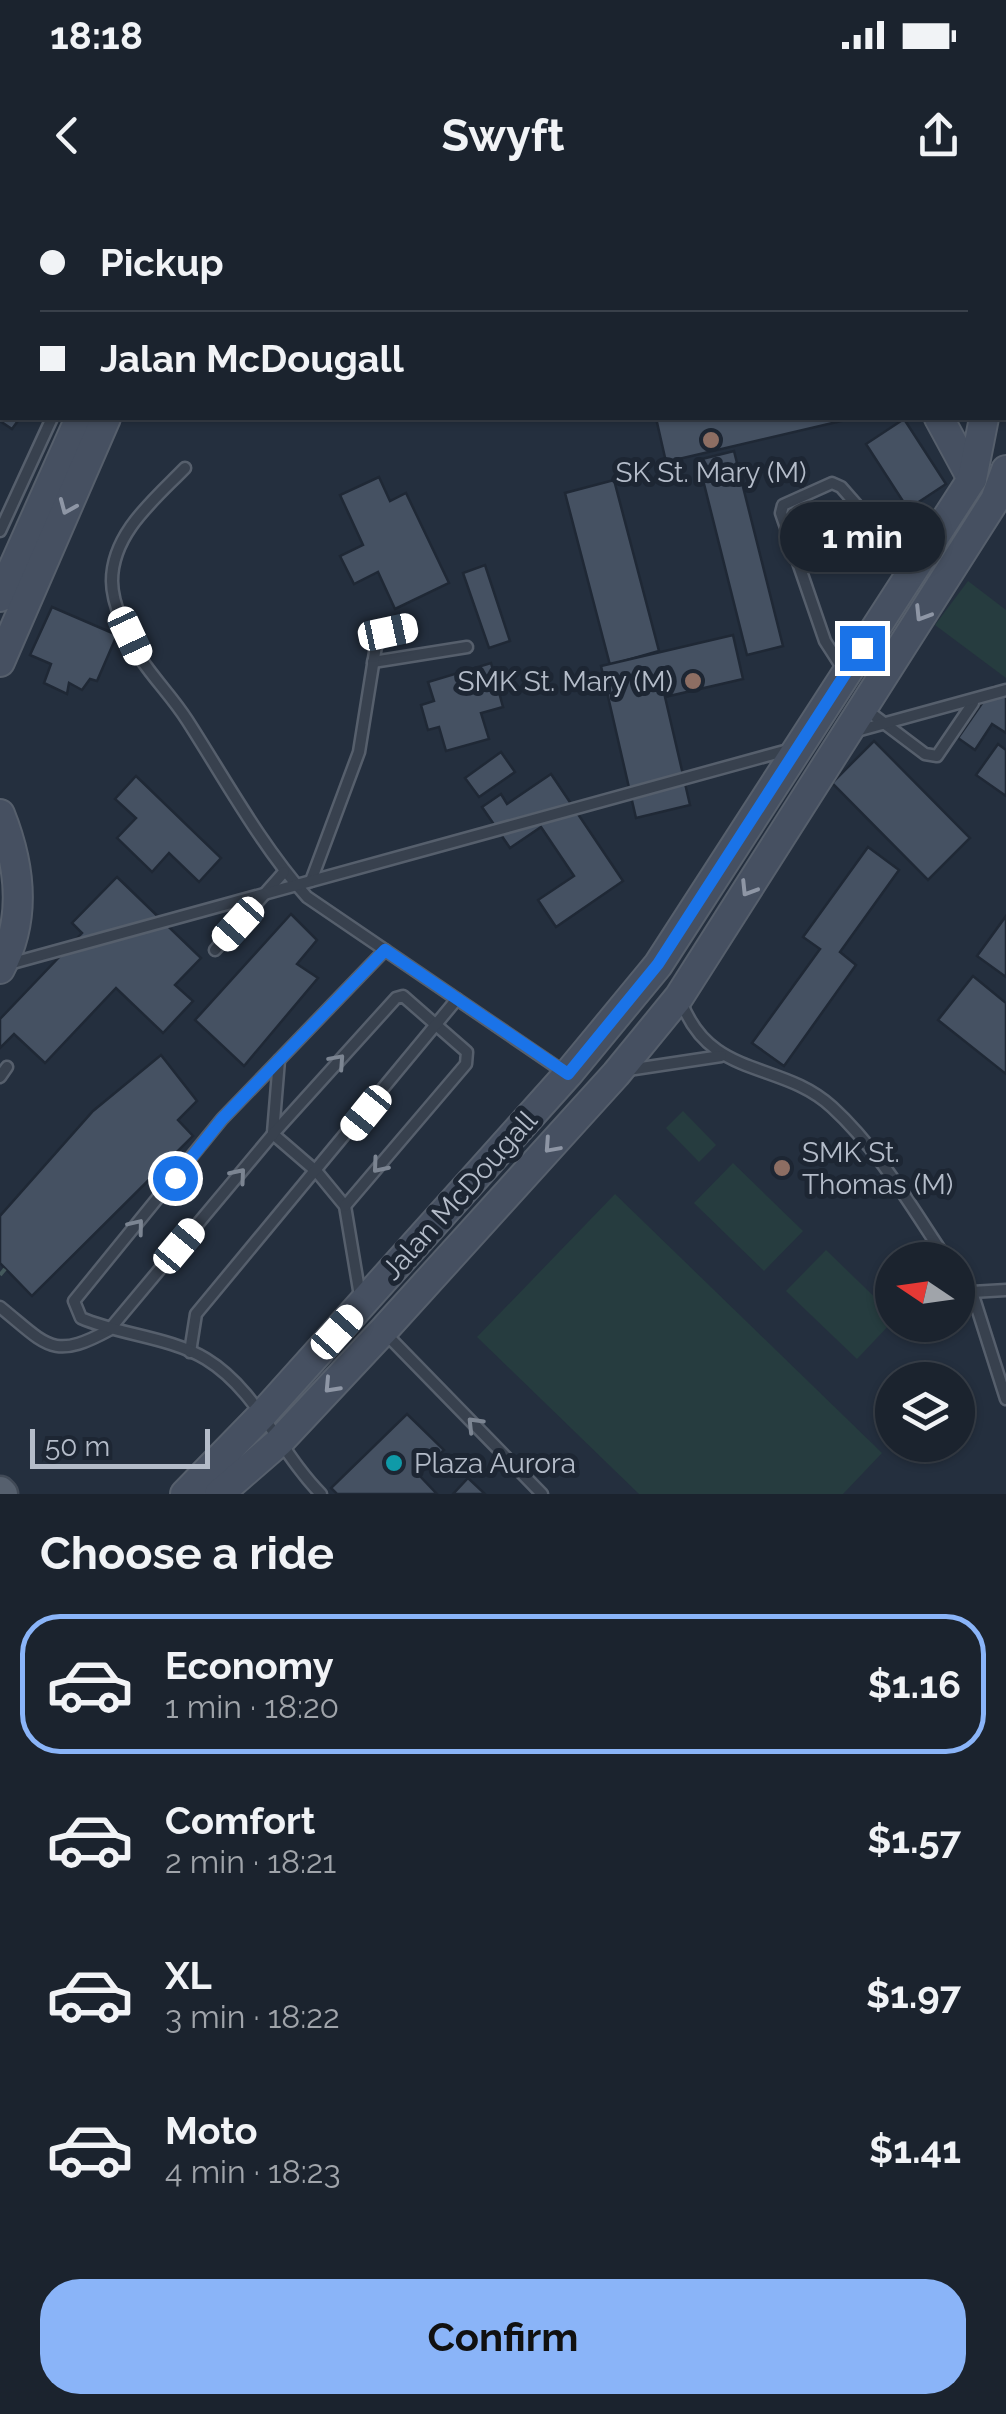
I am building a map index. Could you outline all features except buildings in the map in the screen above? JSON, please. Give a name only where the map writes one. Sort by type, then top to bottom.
[{"type":"main road","points":[[0,597],[79,420]]},
{"type":"main road","points":[[0,662],[105,420]]},
{"type":"main road","points":[[939,420],[972,479]]},
{"type":"main road","name":"Jalan McDougall","points":[[184,1494],[262,1414],[568,1074],[658,964],[972,479],[984,420]]},
{"type":"main road","name":"Jalan McDougall","points":[[219,1494],[279,1442],[384,1330],[616,1074],[679,996],[863,707],[1000,507],[1006,470]]},
{"type":"main road","points":[[0,814],[14,850],[19,908],[0,968]]},
{"type":"lane","points":[[0,531],[51,420]]},
{"type":"lane","points":[[185,468],[137,517],[120,548],[112,583],[120,614],[141,658],[179,708],[284,872],[306,896],[568,1074]]},
{"type":"lane","points":[[846,674],[825,642],[781,513],[783,505],[832,483],[841,488],[913,570]]},
{"type":"lane","points":[[306,896],[359,752],[376,646],[388,632],[409,628]]},
{"type":"lane","points":[[373,662],[467,648]]},
{"type":"lane","points":[[835,737],[1006,690]]},
{"type":"lane","points":[[863,707],[925,754],[937,756],[972,703]]},
{"type":"lane","points":[[0,968],[816,742]]},
{"type":"lane","points":[[214,950],[284,872]]},
{"type":"lane","points":[[321,1494],[291,1464],[262,1414],[208,1360],[81,1318],[74,1301],[222,1119],[385,950]]},
{"type":"lane","points":[[0,1307],[50,1346],[64,1349],[76,1348],[109,1330],[273,1134],[396,998],[403,996],[467,1052],[466,1064],[345,1206]]},
{"type":"lane","points":[[679,996],[699,1035],[721,1056],[830,1105],[881,1162],[935,1242]]},
{"type":"lane","points":[[190,1352],[196,1314],[458,999]]},
{"type":"lane","points":[[616,1074],[721,1056]]},
{"type":"lane","points":[[273,1134],[280,1058]]},
{"type":"lane","points":[[273,1134],[317,1172],[345,1206],[362,1304]]},
{"type":"lane","points":[[975,1292],[1006,1290]]},
{"type":"lane","points":[[975,1302],[1006,1400]]},
{"type":"lane","points":[[384,1330],[542,1494]]},
{"type":"path","points":[[0,1275],[5,1269]]},
{"type":"green space","points":[[968,581],[1006,610],[1006,678],[935,625]]},
{"type":"green space","points":[[683,1111],[716,1145],[699,1162],[666,1128]]},
{"type":"green space","points":[[733,1163],[803,1231],[764,1271],[694,1203]]},
{"type":"green space","points":[[615,1194],[875,1446],[875,1460],[843,1494],[639,1494],[477,1337]]},
{"type":"green space","points":[[826,1250],[875,1298],[875,1340],[857,1359],[786,1291]]},
{"type":"place","name":"SK St. Mary (M)","points":[[711,440]]},
{"type":"place","name":"SMK St. Mary (M)","points":[[693,681]]},
{"type":"place","name":"SMK St. Thomas (M)","points":[[782,1168]]},
{"type":"place","name":"Plaza Aurora","points":[[394,1463]]},
{"type":"route","points":[[175,1178],[222,1119],[385,950],[568,1074],[658,964],[862,648]]}]
